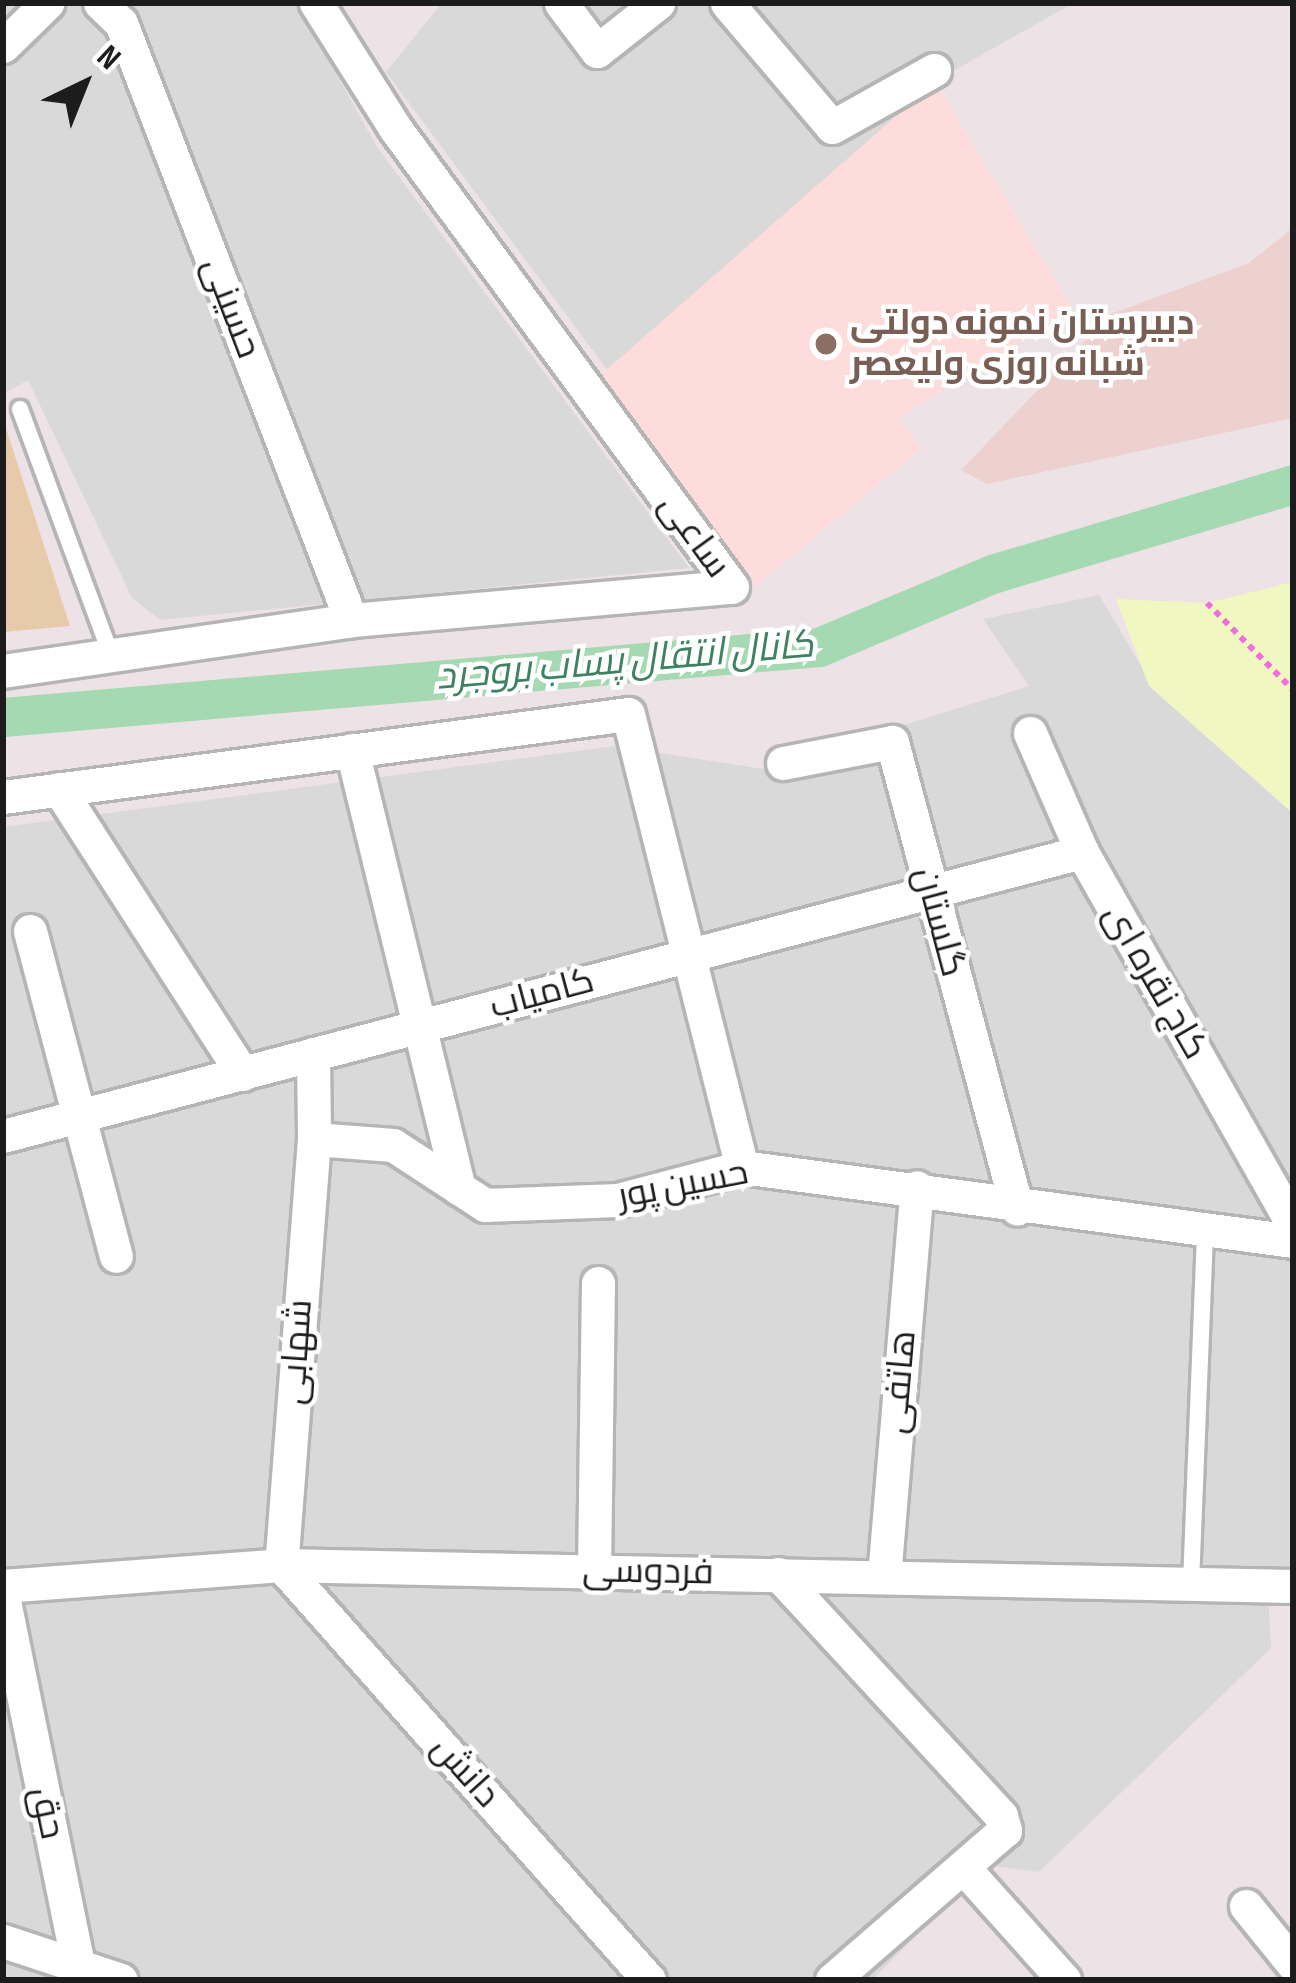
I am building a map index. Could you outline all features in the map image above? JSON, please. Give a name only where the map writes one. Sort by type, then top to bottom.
[{"type":"street","points":[[3,46],[46,3]]},
{"type":"street","name":"حسینی","points":[[100,3],[122,23],[351,620]]},
{"type":"street","name":"ساعی","points":[[3,671],[351,620],[732,587],[394,128],[316,3]]},
{"type":"street","points":[[561,3],[597,51],[658,3]]},
{"type":"street","points":[[727,3],[832,127],[934,70]]},
{"type":"street","points":[[3,797],[628,714],[742,1167]]},
{"type":"street","name":"کاج نقره ای","points":[[1030,733],[1082,852],[1293,1225]]},
{"type":"street","name":"گلستان","points":[[783,764],[892,742],[1017,1209]]},
{"type":"street","points":[[352,750],[460,1188]]},
{"type":"street","points":[[59,788],[243,1074]]},
{"type":"street","name":"کامیاب","points":[[3,1136],[1082,852]]},
{"type":"street","points":[[29,931],[116,1256]]},
{"type":"street","points":[[313,1054],[314,1139]]},
{"type":"street","name":"حسین پور","points":[[314,1139],[393,1145],[484,1204],[618,1200],[742,1167],[917,1187],[1017,1209],[1204,1227],[1293,1241]]},
{"type":"street","name":"شهابی","points":[[281,1565],[314,1139]]},
{"type":"street","name":"هاتفی","points":[[884,1577],[917,1187]]},
{"type":"street","points":[[594,1570],[598,1283]]},
{"type":"street","name":"فردوسی","points":[[3,1586],[281,1565],[1293,1586]]},
{"type":"street","name":"دانش","points":[[281,1565],[649,1980]]},
{"type":"street","points":[[778,1574],[1001,1816],[1005,1830],[832,1980]]},
{"type":"street","name":"حق","points":[[3,1596],[77,1960]]},
{"type":"street","points":[[963,1867],[1064,1980]]},
{"type":"street","points":[[1246,1906],[1293,1964]]},
{"type":"street","points":[[3,1941],[45,1965],[77,1960],[121,1980]]},
{"type":"lane","points":[[20,409],[111,655]]},
{"type":"lane","points":[[1191,1583],[1204,1227]]},
{"type":"path","points":[[1207,603],[1293,690]]},
{"type":"shaded area","points":[[3,3],[297,3],[377,147],[689,568],[160,620],[132,598],[28,380],[3,394]]},
{"type":"shaded area","points":[[442,3],[1073,3],[943,77],[611,375],[386,72]]},
{"type":"shaded area","name":"دبیرستان نمونه دولتی شبانه روزی ولیعصر","points":[[935,82],[1072,308],[899,418],[921,449],[752,589],[596,379]]},
{"type":"shaded area","points":[[1293,228],[1293,418],[987,484],[961,470],[1111,314],[1249,263]]},
{"type":"shaded area","points":[[3,419],[70,626],[3,632]]},
{"type":"shaded area","points":[[1099,595],[1158,694],[1293,814],[1293,1570],[1267,1572],[1271,1648],[1039,1872],[987,1865],[872,1980],[3,1980],[3,827],[615,746],[763,769],[1029,686],[983,619]]},
{"type":"green space","points":[[1293,582],[1293,813],[1149,686],[1116,599],[1207,603]]},
{"type":"waterway","name":"کانال انتقال پساب بروجرد","points":[[3,717],[819,647],[992,574],[1293,484]]},
{"type":"place","name":"دبیرستان نمونه دولتی شبانه روزی ولیعصر","points":[[826,344]]}]
